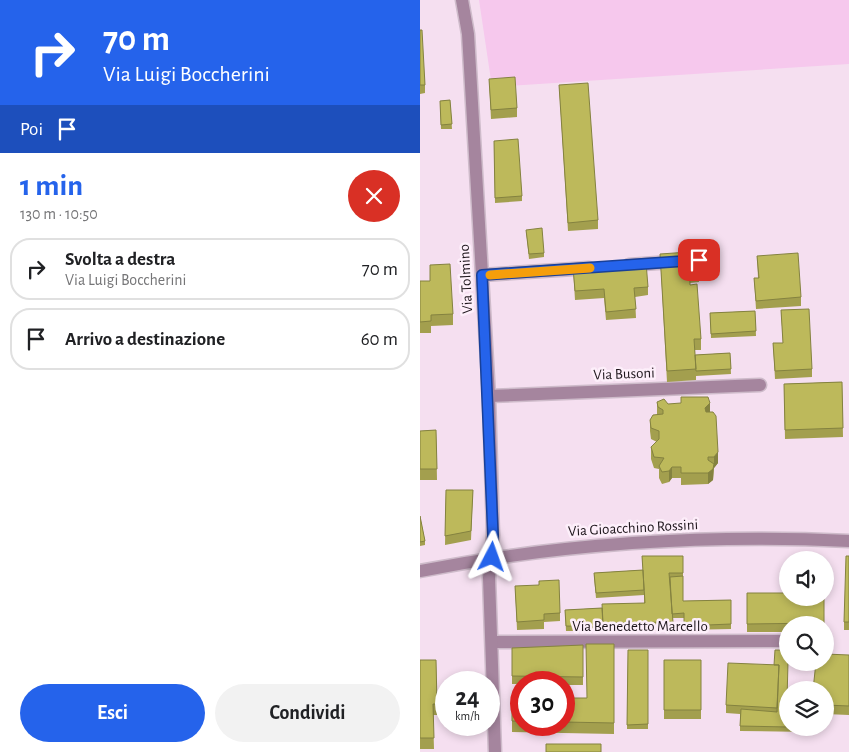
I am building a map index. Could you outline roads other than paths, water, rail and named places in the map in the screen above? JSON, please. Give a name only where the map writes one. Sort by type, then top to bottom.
[{"type":"street","name":"Via Tolmino","points":[[462,0],[468,34],[489,396],[492,557]]},
{"type":"street","points":[[620,265],[699,260]]},
{"type":"street","points":[[482,275],[600,267]]},
{"type":"street","name":"Via Busoni","points":[[489,396],[760,384]]},
{"type":"street","name":"Via Gioacchino Rossini","points":[[420,571],[492,557],[569,547],[650,541],[849,541]]},
{"type":"street","points":[[492,557],[490,578],[495,752]]},
{"type":"street","name":"Via Benedetto Marcello","points":[[492,642],[779,641]]}]
